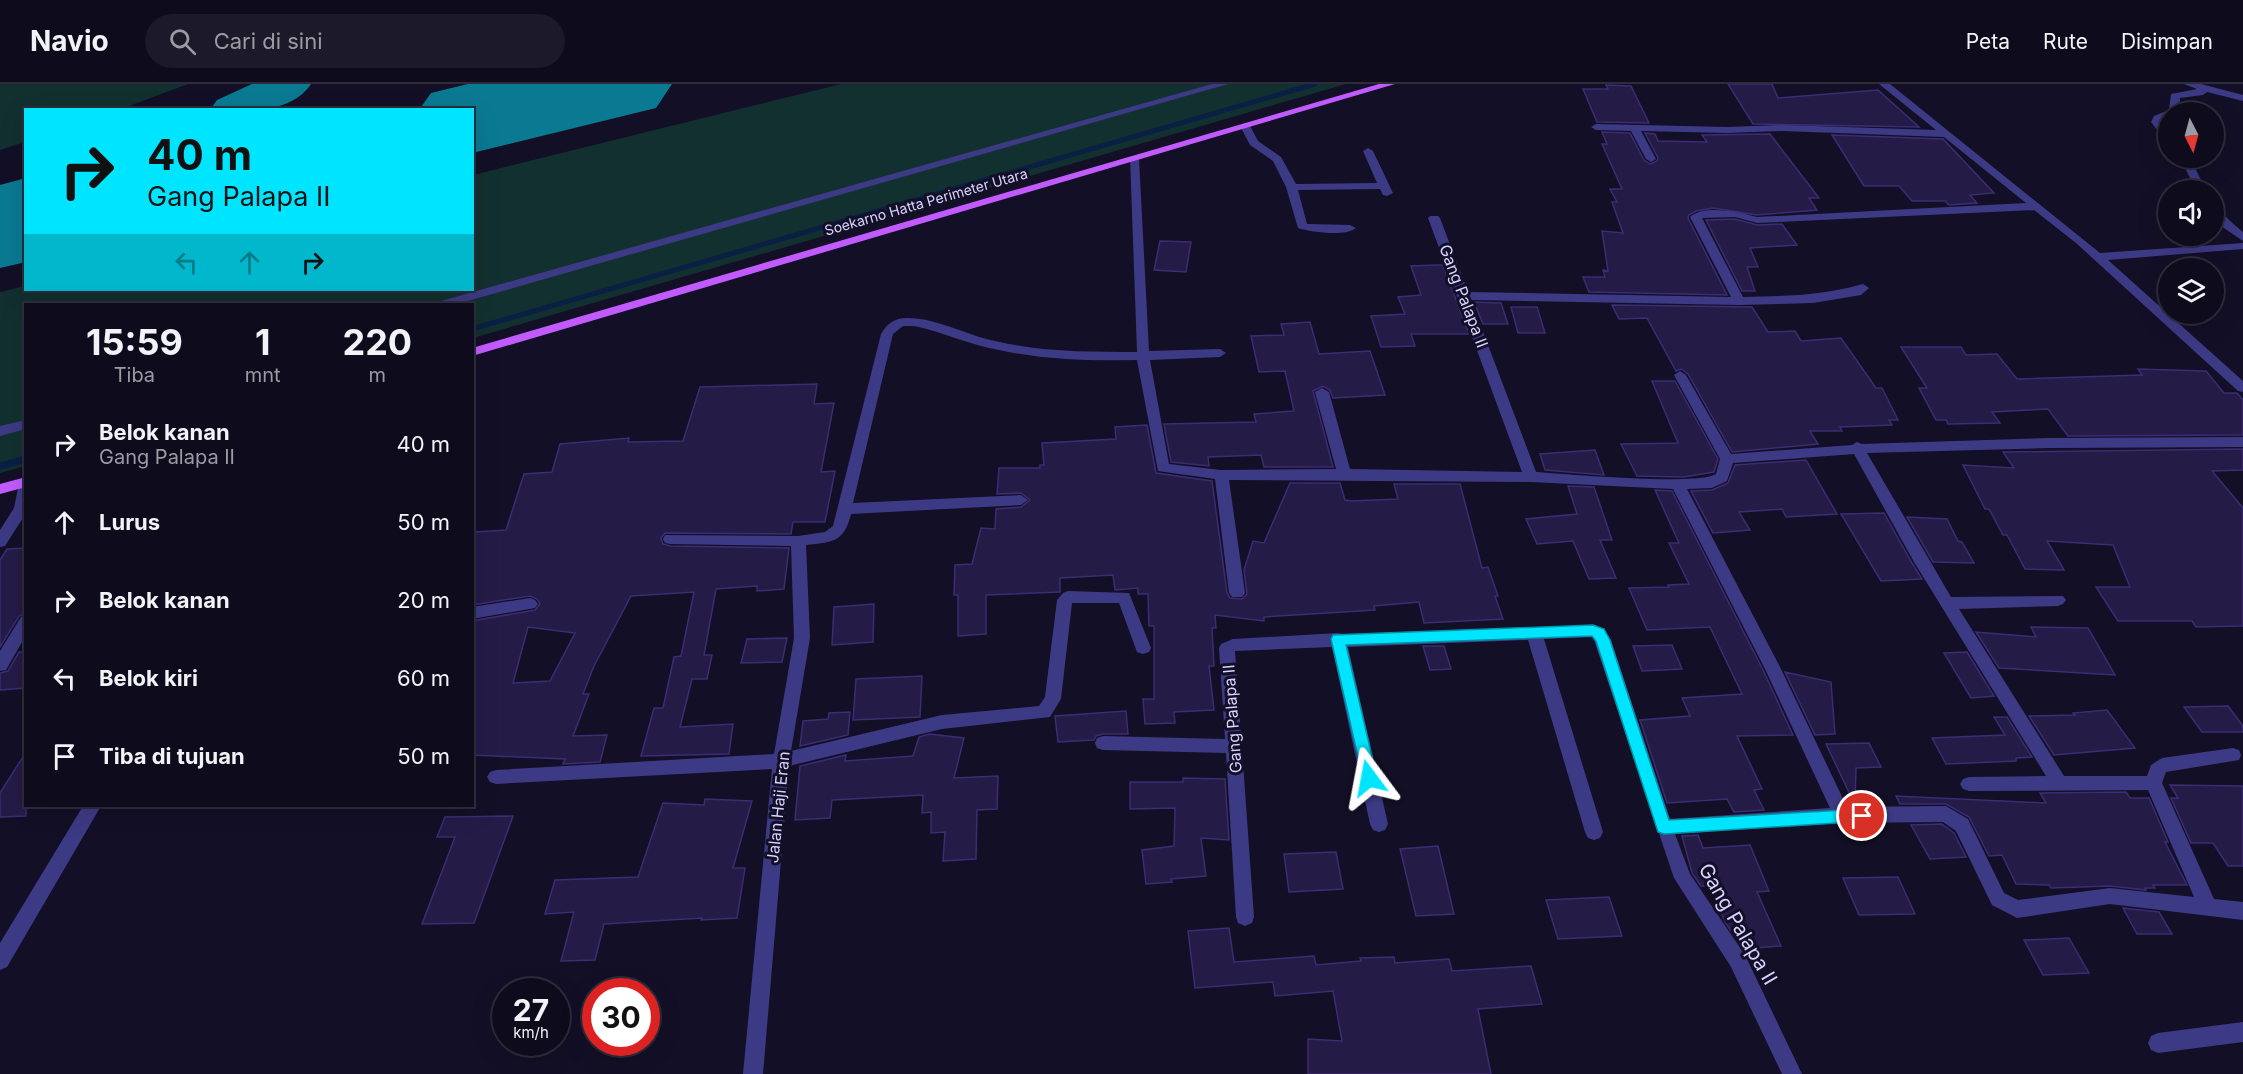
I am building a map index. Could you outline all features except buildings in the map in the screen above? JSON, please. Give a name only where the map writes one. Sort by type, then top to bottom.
[{"type":"main road","name":"Soekarno Hatta Perimeter Utara","points":[[474,351],[1389,84]]},
{"type":"main road","points":[[0,489],[24,483]]},
{"type":"street","points":[[449,303],[1223,84]]},
{"type":"street","points":[[1884,84],[2097,256],[2243,388]]},
{"type":"street","points":[[2189,84],[2243,98]]},
{"type":"street","points":[[2175,102],[2175,96],[2199,93],[2204,89]]},
{"type":"street","points":[[1245,126],[1254,143],[1274,155],[1292,187],[1302,226],[1314,229],[1350,228]]},
{"type":"street","points":[[1596,127],[1783,128],[1946,134]]},
{"type":"street","points":[[1634,128],[1651,159]]},
{"type":"street","points":[[1292,187],[1386,190],[1368,151]]},
{"type":"street","points":[[1134,159],[1143,356],[1163,468],[1221,475],[1531,477],[1678,484],[1712,483],[1722,477],[1726,459],[1680,375]]},
{"type":"street","points":[[1739,301],[1696,217],[1700,215],[1734,214],[1756,220],[2037,206]]},
{"type":"street","name":"Gang Palapa II","points":[[1434,218],[1531,477]]},
{"type":"street","points":[[2224,224],[2243,238]]},
{"type":"street","points":[[2097,256],[2243,246]]},
{"type":"street","points":[[1465,296],[1739,301],[1813,299],[1857,292],[1863,288]]},
{"type":"street","points":[[670,539],[798,541],[830,537],[840,529],[887,334],[890,328],[897,324],[916,324],[998,346],[1094,358],[1220,353]]},
{"type":"street","points":[[1322,392],[1344,474]]},
{"type":"street","points":[[0,431],[24,425]]},
{"type":"street","points":[[1726,459],[1857,447],[2078,442],[2243,442]]},
{"type":"street","points":[[1857,447],[1919,558],[2059,783]]},
{"type":"street","points":[[1221,475],[1237,593]]},
{"type":"street","points":[[1678,484],[1768,659],[1842,815]]},
{"type":"street","points":[[0,542],[21,508],[24,493]]},
{"type":"street","points":[[844,509],[1021,500]]},
{"type":"street","name":"Jalan Haji Eran","points":[[753,1074],[781,761],[802,638],[798,541]]},
{"type":"street","points":[[496,777],[781,761],[942,722],[1044,712],[1053,699],[1065,600],[1068,597],[1124,597],[1143,648]]},
{"type":"street","points":[[1948,603],[2058,600]]},
{"type":"street","points":[[474,613],[530,604]]},
{"type":"street","points":[[0,665],[24,624]]},
{"type":"street","name":"Gang Palapa II","points":[[1245,917],[1227,648],[1233,645],[1338,639],[1593,631],[1599,633],[1616,678],[1664,827],[1683,878],[1738,961],[1792,1074]]},
{"type":"street","points":[[1534,633],[1594,832]]},
{"type":"street","points":[[1338,639],[1379,824]]},
{"type":"street","points":[[1103,743],[1233,746]]},
{"type":"street","points":[[2208,907],[2153,783],[2157,770],[2162,765],[2233,755]]},
{"type":"street","points":[[1970,784],[2153,783]]},
{"type":"street","points":[[0,961],[91,807]]},
{"type":"street","points":[[1664,827],[1842,815],[1946,814],[1962,825],[1998,899],[2017,909],[2110,896],[2243,911]]},
{"type":"street","points":[[2158,1042],[2243,1032]]},
{"type":"green space","points":[[0,84],[188,84],[124,108],[24,108],[24,142],[0,150]]},
{"type":"green space","points":[[841,84],[1346,84],[474,338],[474,303],[24,303],[24,466],[0,473],[0,292],[24,286],[24,291],[474,291],[474,175]]},
{"type":"waterway","points":[[474,328],[1315,84]]},
{"type":"waterway","points":[[0,466],[24,460]]},
{"type":"taxiway","points":[[237,108],[289,84]]},
{"type":"taxiway","points":[[0,202],[24,194]]},
{"type":"runway","points":[[474,118],[616,84]]},
{"type":"runway","points":[[0,229],[24,223]]},
{"type":"route","points":[[1369,778],[1338,639],[1593,631],[1599,633],[1603,640],[1664,827],[1842,815],[1862,816]]}]
